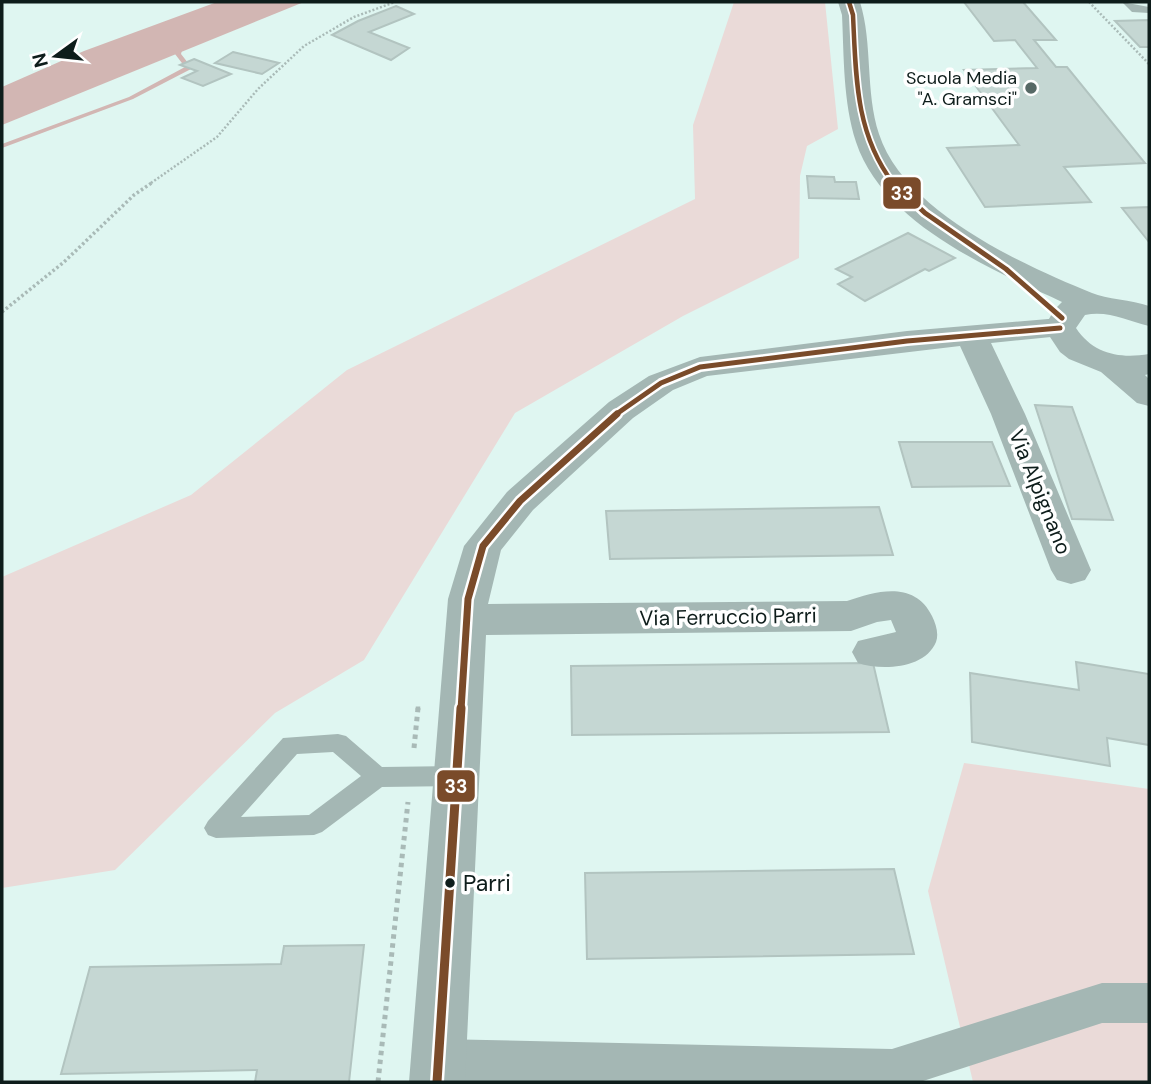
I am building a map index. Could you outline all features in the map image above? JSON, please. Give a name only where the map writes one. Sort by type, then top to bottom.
[{"type":"street","points":[[849,2],[853,15],[861,109],[870,147],[878,164],[906,198],[926,215],[989,256],[1072,324],[1093,359],[1112,364],[1149,364]]},
{"type":"street","points":[[1149,317],[1109,304],[1072,324],[700,367],[661,383],[621,410],[520,501],[483,545],[468,599],[437,1071],[892,1070],[1102,1003],[1149,1003]]},
{"type":"street","name":"Via Alpignano","points":[[1008,414],[1007,372],[1011,354],[1031,347],[1072,324]]},
{"type":"street","name":"Via Alpignano","points":[[971,336],[1008,414],[1072,570]]},
{"type":"street","points":[[1112,364],[1149,397]]},
{"type":"street","name":"Via Ferruccio Parri","points":[[467,620],[851,616],[873,606],[890,603],[906,609],[917,623],[917,639],[899,650],[873,652]]},
{"type":"lane","points":[[1127,2],[1136,10],[1149,10]]},
{"type":"lane","points":[[377,777],[338,743],[291,745],[216,828],[314,825],[377,777],[457,776]]},
{"type":"path","points":[[2,312],[64,262],[134,195],[218,137],[258,89],[303,46],[354,17],[395,2]]},
{"type":"path","points":[[1089,2],[1149,64]]},
{"type":"path","points":[[378,1082],[419,695]]},
{"type":"shaded area","points":[[217,2],[304,2],[2,125],[2,87],[84,51]]},
{"type":"shaded area","points":[[734,2],[825,2],[838,129],[807,146],[800,176],[799,258],[683,316],[515,413],[364,660],[275,713],[115,870],[2,888],[2,577],[191,495],[347,370],[695,199],[693,125]]},
{"type":"shaded area","points":[[964,763],[1149,789],[1149,1082],[973,1082],[928,891]]},
{"type":"building","name":"Scuola Media \"A. Gramsci\"","points":[[964,2],[1023,2],[1056,40],[1034,40],[1056,67],[1067,67],[1145,163],[1064,167],[1091,202],[985,207],[947,148],[1019,145],[964,70],[1037,68],[1015,40],[994,41]]},
{"type":"building","points":[[396,6],[414,14],[369,32],[409,48],[391,60],[332,35],[358,21]]},
{"type":"building","points":[[1149,20],[1149,47],[1140,47],[1115,21]]},
{"type":"building","points":[[233,52],[279,63],[262,74],[215,63]]},
{"type":"building","points":[[194,59],[231,74],[203,86],[182,78],[197,71],[180,65]]},
{"type":"building","points":[[807,176],[834,177],[835,182],[856,182],[859,199],[809,198]]},
{"type":"building","points":[[1149,207],[1149,242],[1122,208]]},
{"type":"building","points":[[908,233],[955,258],[929,271],[925,269],[865,301],[838,284],[852,277],[836,269]]},
{"type":"building","points":[[1035,405],[1072,407],[1113,520],[1072,519]]},
{"type":"building","points":[[899,442],[992,442],[1010,486],[912,487]]},
{"type":"building","points":[[879,507],[893,555],[610,559],[606,511]]},
{"type":"building","points":[[1076,662],[1149,674],[1149,745],[1107,738],[1110,766],[972,742],[970,673],[1079,690]]},
{"type":"building","points":[[873,663],[889,732],[572,735],[571,666]]},
{"type":"building","points":[[894,869],[914,954],[587,959],[585,873]]},
{"type":"building","points":[[364,945],[349,1082],[255,1082],[257,1070],[61,1074],[90,967],[281,964],[284,946]]},
{"type":"waterway","points":[[2,146],[131,98],[189,68],[178,54],[182,40]]},
{"type":"transit line","name":"33","points":[[849,2],[853,15],[861,116],[871,148],[881,168],[909,200],[1006,269],[1062,318]]},
{"type":"transit line","name":"33","points":[[437,1082],[468,599],[483,546],[520,501],[621,410],[661,383],[700,367],[907,341],[1060,328]]},
{"type":"place","name":"Scuola Media \"A. Gramsci\"","points":[[1031,88]]},
{"type":"place","name":"Parri","points":[[450,883]]}]
